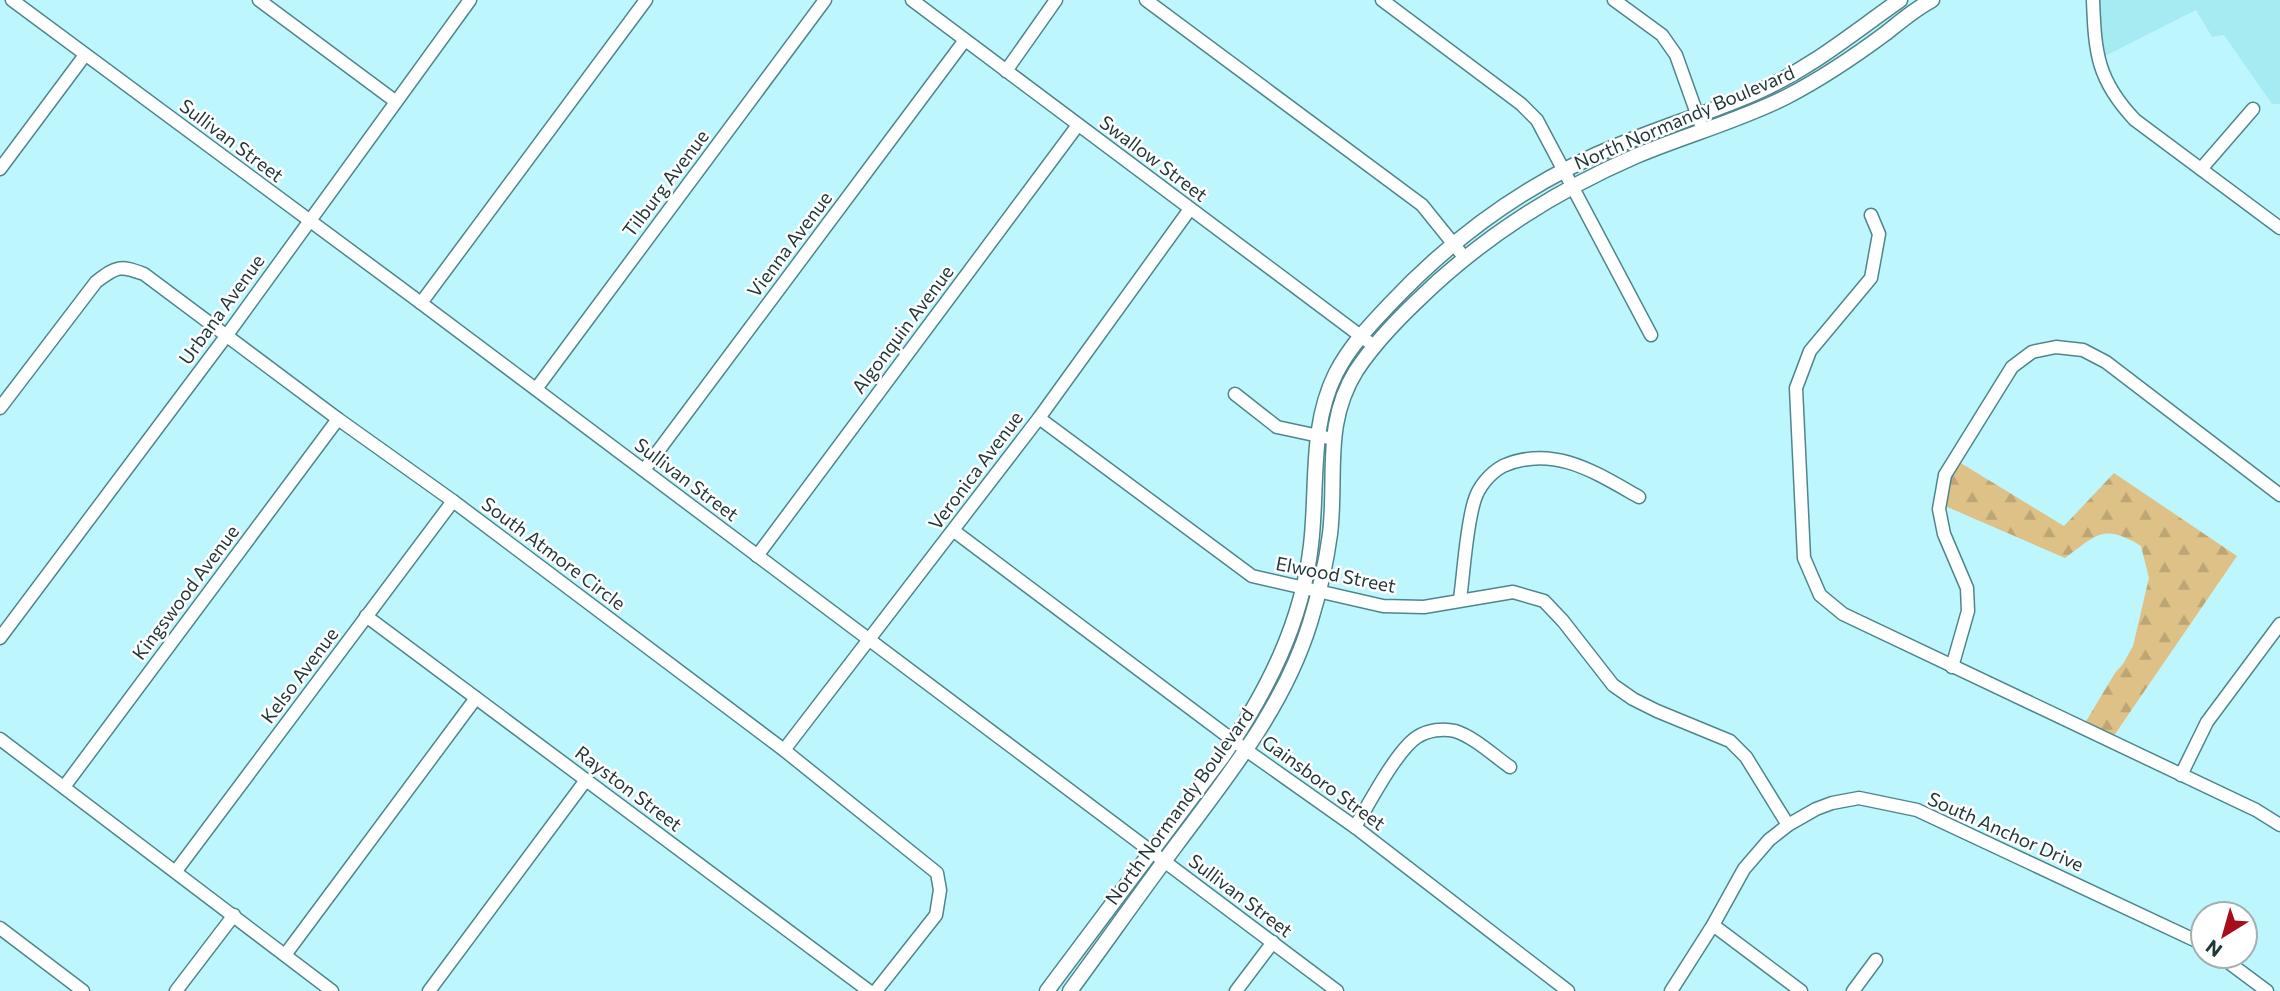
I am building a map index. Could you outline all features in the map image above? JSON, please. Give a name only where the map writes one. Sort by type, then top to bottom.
[{"type":"street","name":"Sullivan Street","points":[[12,0],[536,389],[1337,991]]},
{"type":"street","points":[[259,0],[395,102]]},
{"type":"street","name":"Urbana Avenue","points":[[0,638],[227,335],[470,0]]},
{"type":"street","points":[[421,303],[646,0]]},
{"type":"street","name":"Tilburg Avenue","points":[[536,389],[825,0]]},
{"type":"street","name":"Swallow Street","points":[[912,0],[1374,346]]},
{"type":"street","points":[[1006,71],[1056,0]]},
{"type":"street","points":[[1146,0],[1422,205],[1464,257]]},
{"type":"street","points":[[1382,0],[1521,104],[1536,120],[1651,335]]},
{"type":"street","points":[[1614,0],[1662,35],[1676,55],[1703,132]]},
{"type":"street","name":"North Normandy Boulevard","points":[[1047,991],[1233,740],[1273,673],[1303,588],[1312,531],[1317,436],[1323,405],[1343,361],[1360,336],[1405,287],[1453,244],[1521,196],[1619,145],[1759,92],[1841,44],[1900,0]]},
{"type":"street","name":"North Normandy Boulevard","points":[[1070,991],[1247,750],[1293,670],[1319,591],[1330,534],[1335,421],[1346,390],[1374,346],[1413,304],[1464,257],[1522,214],[1572,186],[1639,155],[1742,117],[1815,81],[1932,0]]},
{"type":"street","points":[[2093,0],[2098,61],[2108,86],[2121,105],[2135,120],[2280,228]]},
{"type":"street","name":"Vienna Avenue","points":[[643,470],[965,40]]},
{"type":"street","points":[[0,169],[85,55]]},
{"type":"street","points":[[2201,169],[2253,109]]},
{"type":"street","name":"Algonquin Avenue","points":[[757,556],[1078,125]]},
{"type":"street","name":"Veronica Avenue","points":[[784,750],[954,531],[1191,209]]},
{"type":"street","points":[[1871,215],[1879,234],[1871,278],[1810,351],[1796,388],[1804,558],[1820,595],[1843,614],[2256,810],[2280,825]]},
{"type":"street","name":"South Atmore Circle","points":[[0,408],[96,282],[112,270],[124,267],[144,274],[784,750],[937,873],[940,890],[936,915],[876,991]]},
{"type":"street","points":[[1952,667],[1968,611],[1967,588],[1944,534],[1939,509],[1945,475],[2012,367],[2032,352],[2056,346],[2083,350],[2106,362],[2280,495]]},
{"type":"street","points":[[1235,394],[1277,427],[1333,439]]},
{"type":"street","name":"Elwood Street","points":[[1039,418],[1252,576],[1383,606],[1424,607],[1513,592],[1544,601],[1613,685],[1657,711],[1730,741],[1746,757],[1788,825]]},
{"type":"street","name":"Kingswood Avenue","points":[[64,787],[338,419]]},
{"type":"street","points":[[1460,599],[1474,500],[1491,472],[1521,458],[1547,456],[1595,472],[1639,497]]},
{"type":"street","name":"Kelso Avenue","points":[[176,872],[453,502]]},
{"type":"street","name":"Gainsboro Street","points":[[954,531],[1233,740],[1355,827],[1568,991]]},
{"type":"street","name":"Rayston Street","points":[[366,616],[869,991]]},
{"type":"street","points":[[2181,775],[2207,722],[2280,624]]},
{"type":"street","points":[[285,955],[476,698]]},
{"type":"street","points":[[1355,827],[1400,755],[1416,737],[1431,731],[1455,731],[1510,767]]},
{"type":"street","points":[[0,739],[332,991]]},
{"type":"street","points":[[429,991],[586,780]]},
{"type":"street","name":"South Anchor Drive","points":[[1671,991],[1713,925],[1744,869],[1769,840],[1788,825],[1832,803],[1858,798],[1917,810],[2189,937]]},
{"type":"street","points":[[176,991],[233,915]]},
{"type":"street","points":[[1713,925],[1801,991]]},
{"type":"street","points":[[0,928],[83,991]]},
{"type":"street","points":[[1236,991],[1273,942]]},
{"type":"street","points":[[1853,991],[1876,960]]},
{"type":"street","points":[[2239,970],[2267,991]]},
{"type":"shaded area","points":[[2099,0],[2280,0],[2280,104],[2272,104],[2224,35],[2212,37],[2196,10],[2103,57]]},
{"type":"green space","points":[[1959,462],[2064,526],[2114,473],[2237,556],[2113,737],[2085,723],[2133,646],[2149,578],[2141,546],[2118,535],[2101,535],[2065,558],[1945,506],[1950,477]]}]
